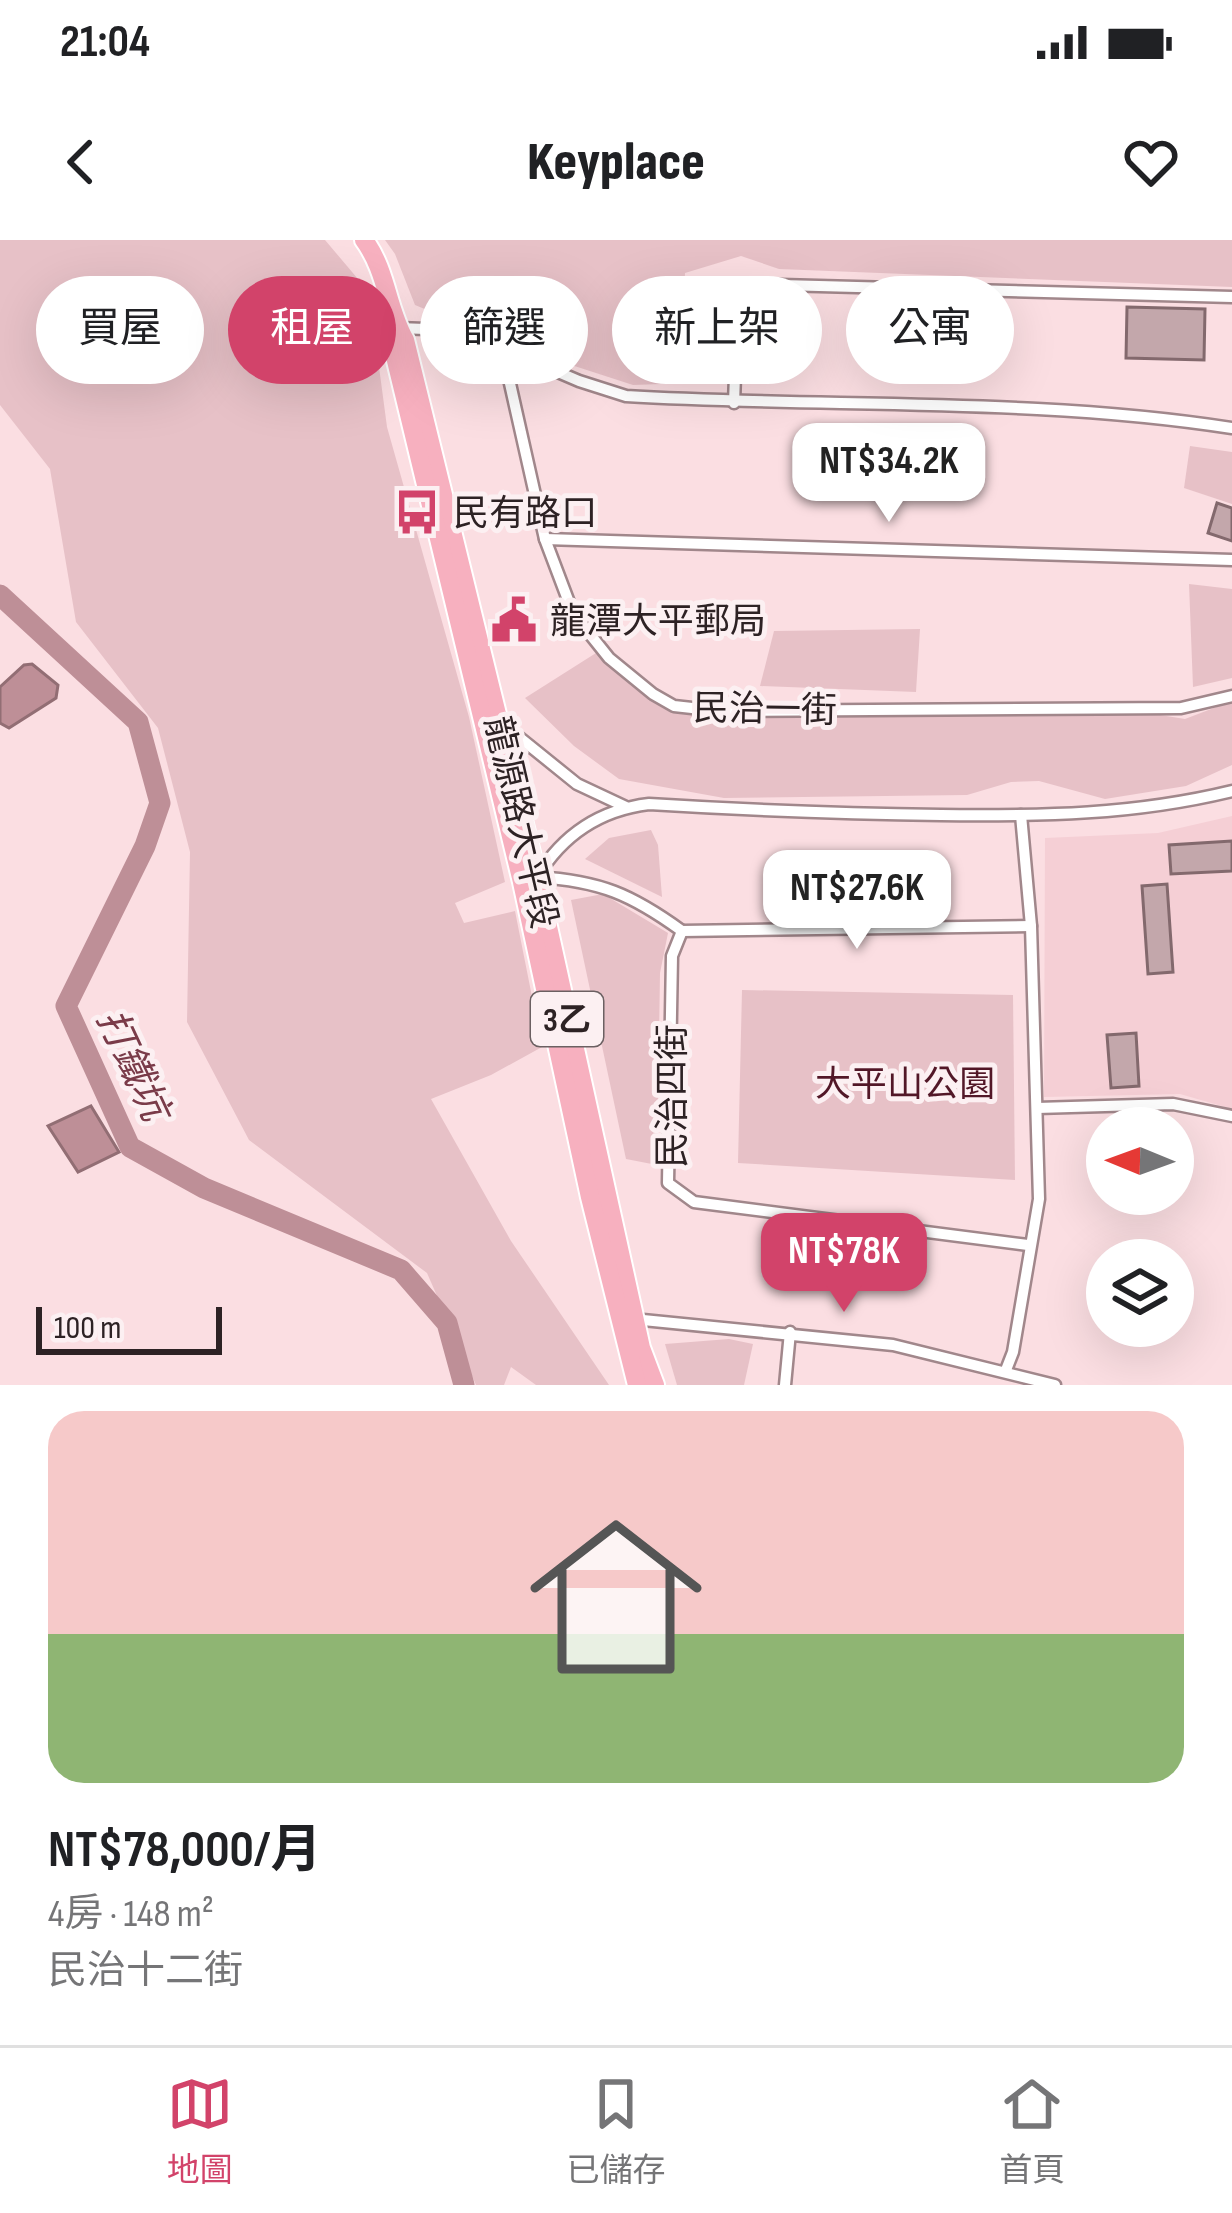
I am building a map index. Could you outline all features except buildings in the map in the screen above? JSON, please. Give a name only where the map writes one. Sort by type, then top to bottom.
[{"type":"main road","name":"龍源路大平段","points":[[364,240],[387,282],[398,328],[392,340],[410,429],[491,721],[627,1318]]},
{"type":"main road","name":"3乙","points":[[627,1318],[637,1385]]},
{"type":"main road","name":"3乙","points":[[627,1318],[656,1385]]},
{"type":"street","points":[[734,403],[738,292],[747,284],[1232,297]]},
{"type":"street","points":[[398,328],[420,327]]},
{"type":"street","name":"民治一街","points":[[510,384],[545,539],[573,614],[609,658],[674,706],[719,711],[1181,708],[1232,696]]},
{"type":"street","points":[[588,384],[626,396],[1042,411],[1169,418],[1232,428]]},
{"type":"street","points":[[545,539],[1232,560]]},
{"type":"street","points":[[491,721],[577,784],[626,807]]},
{"type":"street","points":[[529,880],[574,832],[626,807],[649,804],[852,814],[1021,815],[1130,812],[1232,790]]},
{"type":"street","points":[[1006,1370],[1039,1199],[1031,926],[1021,815]]},
{"type":"street","points":[[529,880],[584,880],[638,898],[682,931],[1031,926]]},
{"type":"street","name":"民治四街","points":[[682,931],[672,956],[668,1183],[694,1202],[1028,1245]]},
{"type":"street","points":[[1036,1108],[1173,1104],[1232,1116]]},
{"type":"street","points":[[627,1318],[893,1345],[1055,1385]]},
{"type":"street","points":[[785,1385],[790,1332]]},
{"type":"shaded area","points":[[32,664],[58,685],[56,698],[9,728],[0,723],[0,687],[24,665]]},
{"type":"shaded area","points":[[1232,816],[1232,1109],[1180,1094],[1044,1097],[1045,838],[1158,833]]},
{"type":"shaded area","points":[[91,1106],[119,1152],[78,1172],[48,1126]]},
{"type":"green space","points":[[0,240],[325,240],[355,276],[228,276],[228,384],[381,384],[387,427],[469,717],[505,882],[455,903],[464,923],[515,911],[542,1047],[491,1075],[431,1099],[511,1241],[609,1385],[536,1385],[511,1367],[504,1385],[476,1385],[427,1273],[249,1140],[187,1022],[190,852],[158,728],[76,622],[50,469],[0,405]]},
{"type":"green space","points":[[385,240],[1232,240],[1232,287],[779,269],[741,256],[685,276],[612,276],[612,378],[588,370],[588,276],[420,276],[420,307],[415,305]]},
{"type":"green space","points":[[1190,446],[1232,452],[1232,504],[1184,488]]},
{"type":"green space","points":[[1189,584],[1232,589],[1232,678],[1193,687]]},
{"type":"green space","points":[[920,629],[916,692],[760,686],[774,631]]},
{"type":"green space","points":[[596,653],[663,703],[813,713],[1148,713],[1185,719],[1232,701],[1232,765],[1186,786],[1105,799],[1039,781],[1011,782],[967,795],[724,798],[619,779],[574,746],[525,698]]},
{"type":"green space","points":[[651,830],[658,845],[662,897],[585,859],[609,838]]},
{"type":"green space","points":[[603,894],[668,933],[660,973],[657,1165],[626,1159],[571,900]]},
{"type":"green space","name":"大平山公園","points":[[742,990],[1013,995],[1015,1180],[738,1163]]},
{"type":"green space","points":[[729,1339],[753,1344],[744,1385],[677,1385],[665,1344]]},
{"type":"waterway","name":"打鐵坑","points":[[0,595],[138,722],[160,803],[145,846],[66,1006],[130,1147],[204,1188],[401,1270],[447,1323],[464,1385]]},
{"type":"place","name":"民有路口","points":[[417,512]]},
{"type":"place","name":"龍潭大平郵局","points":[[514,620]]}]
